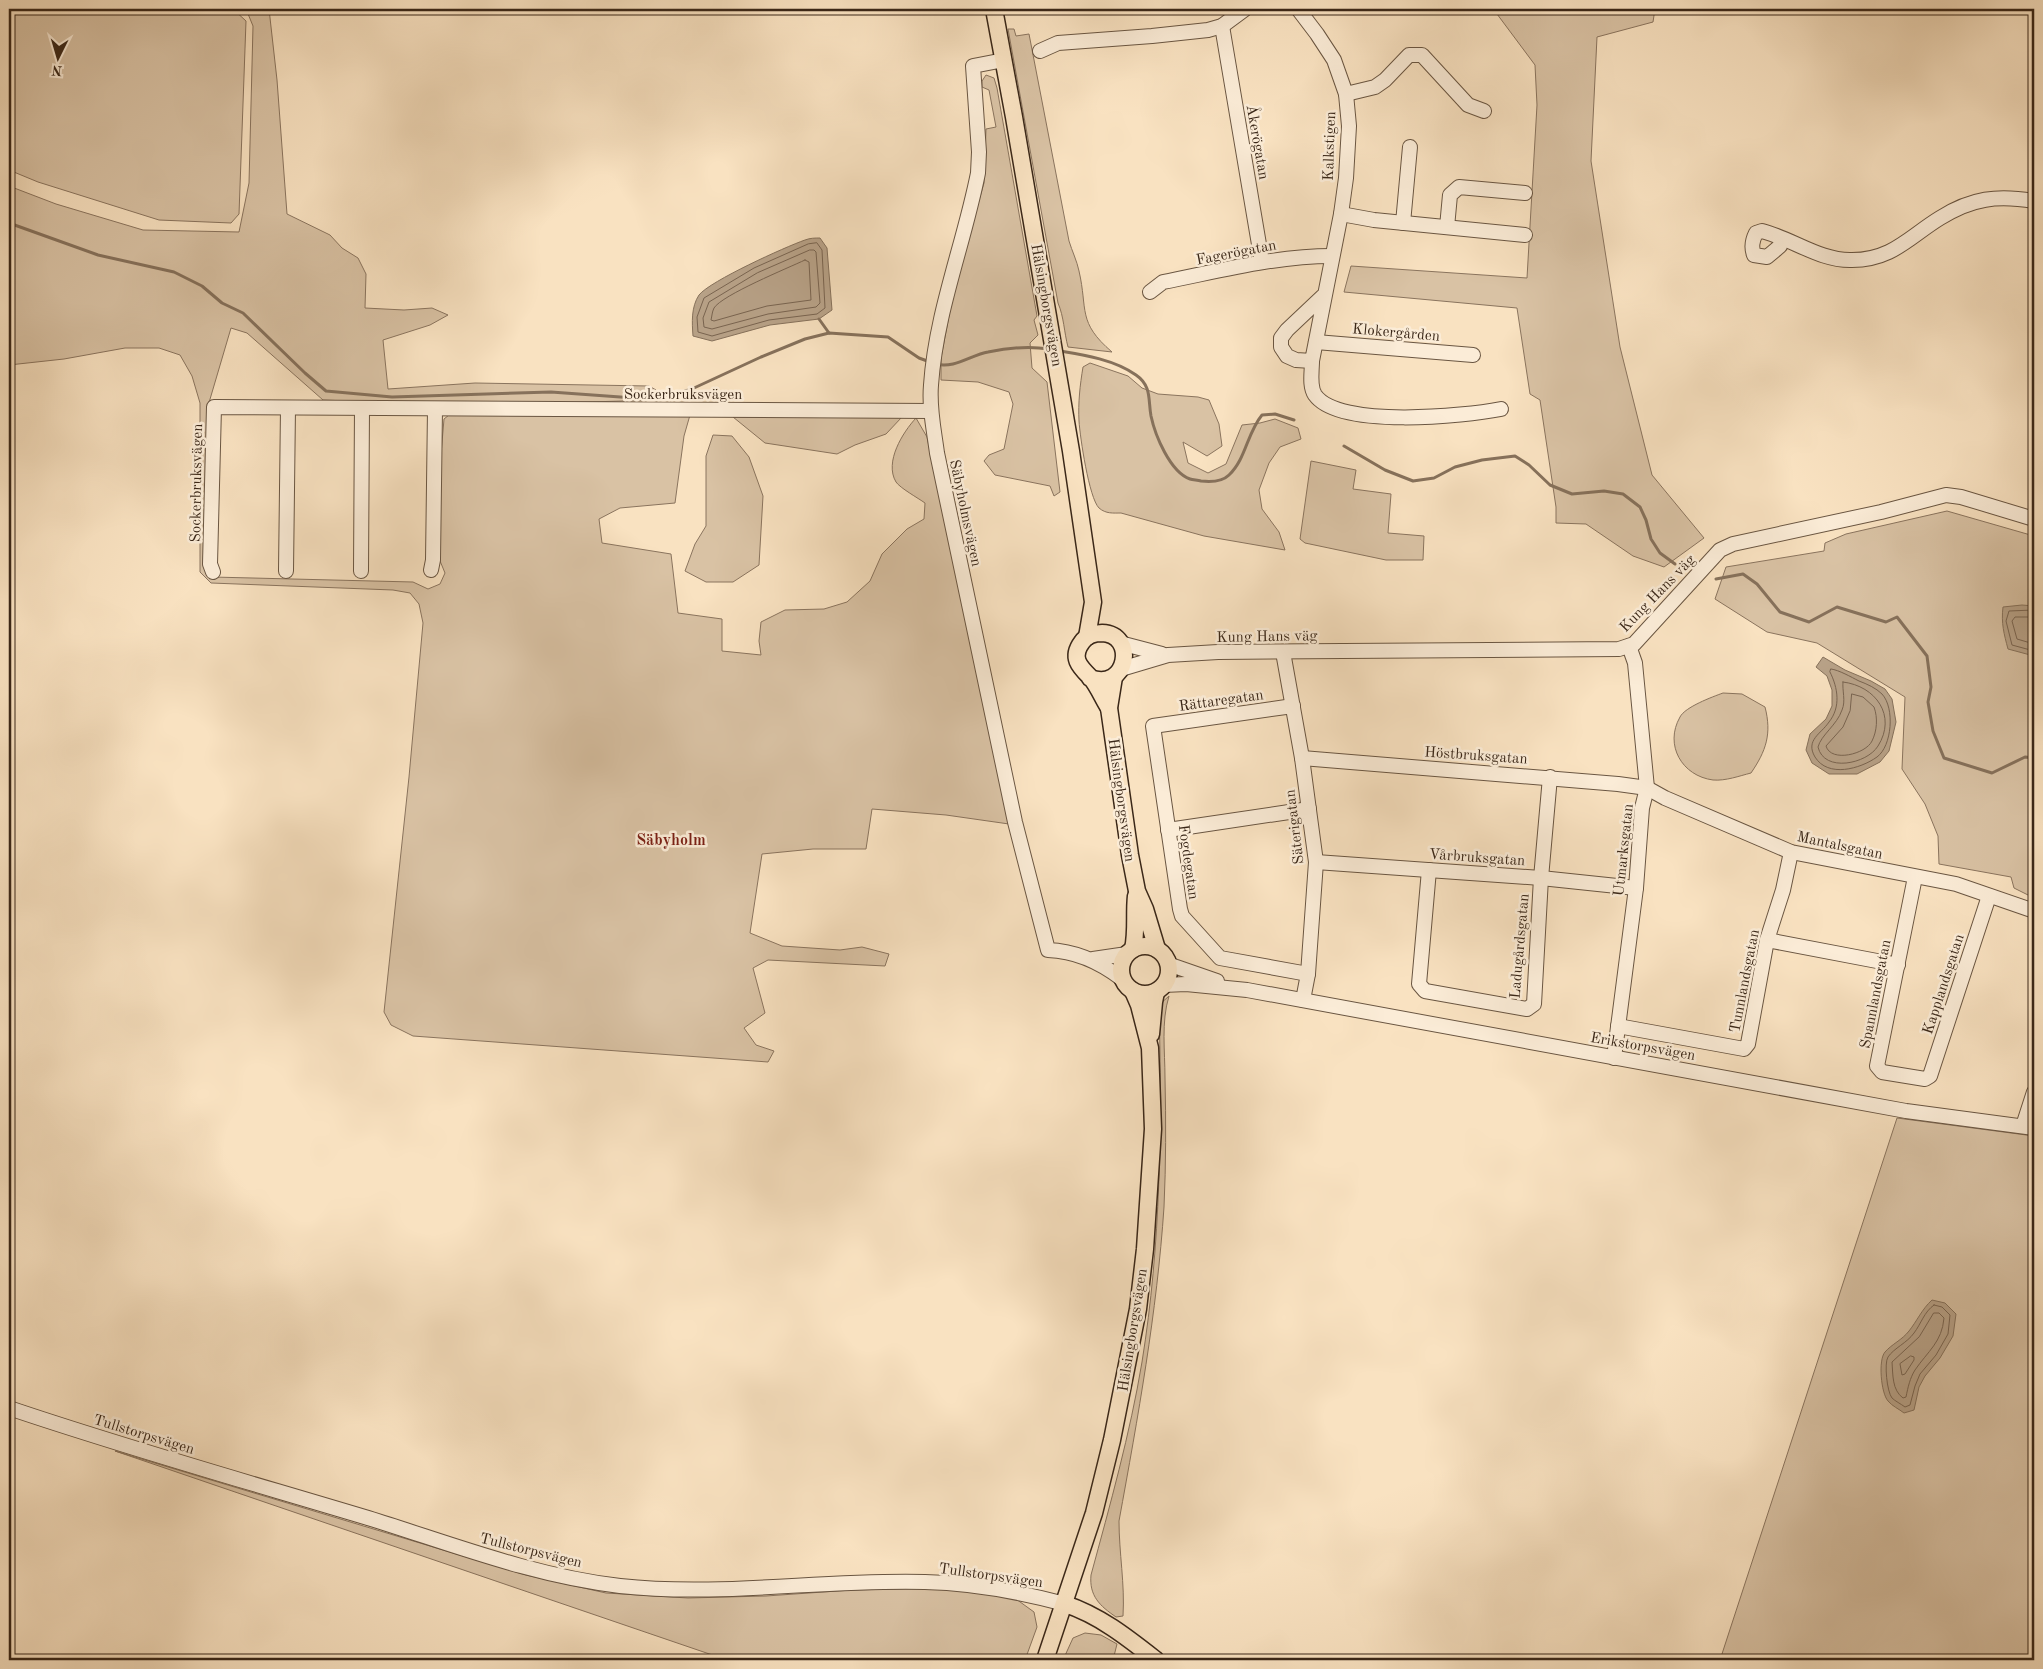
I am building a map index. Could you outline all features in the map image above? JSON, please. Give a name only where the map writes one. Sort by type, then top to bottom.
[{"type":"main road","name":"Hälsingborgsvägen","points":[[994,9],[1062,389],[1093,602],[1087,637]]},
{"type":"main road","name":"Hälsingborgsvägen","points":[[1093,602],[1114,638]]},
{"type":"main road","points":[[1097,633],[1114,638],[1125,656],[1118,672],[1102,680],[1090,678],[1081,670],[1077,658],[1079,646],[1087,637],[1097,633]]},
{"type":"main road","name":"Hälsingborgsvägen","points":[[1118,672],[1109,708],[1137,891],[1136,927],[1130,952]]},
{"type":"main road","name":"Hälsingborgsvägen","points":[[1090,678],[1109,708]]},
{"type":"main road","name":"Hälsingborgsvägen","points":[[1137,891],[1145,909],[1157,949]]},
{"type":"main road","points":[[1145,946],[1157,949],[1166,957],[1169,975],[1160,988],[1145,994],[1128,985],[1122,964],[1130,952],[1145,946]]},
{"type":"main road","name":"Hälsingborgsvägen","points":[[1128,985],[1139,1005],[1150,1048]]},
{"type":"main road","name":"Hälsingborgsvägen","points":[[1044,1660],[1065,1604],[1094,1512],[1112,1440],[1138,1309],[1146,1240],[1152,1139],[1150,1048],[1154,1002],[1160,988]]},
{"type":"main road","points":[[1065,1604],[1099,1619],[1134,1642],[1156,1660]]},
{"type":"street","points":[[1040,51],[1058,42],[1161,36],[1208,30],[1222,26],[1245,9]]},
{"type":"street","name":"Kalkstigen","points":[[1298,9],[1334,60],[1346,94],[1348,126],[1341,214],[1312,361],[1314,393],[1320,401],[1339,410],[1408,418],[1441,417],[1501,409]]},
{"type":"street","name":"Åkerögatan","points":[[1222,26],[1262,262]]},
{"type":"street","points":[[1346,94],[1375,87],[1385,80],[1409,55],[1422,55],[1468,105],[1484,111]]},
{"type":"street","name":"Säbyholmsvägen","points":[[1004,60],[973,66],[979,152],[978,173],[938,330],[931,386],[931,412],[937,453],[1015,822],[1048,950],[1060,950],[1093,959],[1128,985]]},
{"type":"street","points":[[1403,223],[1410,147]]},
{"type":"street","points":[[1447,227],[1450,195],[1459,188],[1525,193]]},
{"type":"street","points":[[1781,239],[1839,259],[1867,260],[1897,249],[1939,218],[1971,203],[2001,197],[2034,201]]},
{"type":"street","points":[[1341,214],[1374,220],[1525,235]]},
{"type":"street","name":"Fagerögatan","points":[[1150,292],[1163,282],[1262,262],[1304,256],[1332,256]]},
{"type":"street","points":[[1312,361],[1296,360],[1287,356],[1282,351],[1281,338],[1324,296]]},
{"type":"street","name":"Klokergården","points":[[1316,342],[1473,355]]},
{"type":"street","name":"Sockerbruksvägen","points":[[213,572],[210,564],[214,407],[931,412]]},
{"type":"street","points":[[286,571],[288,408]]},
{"type":"street","points":[[361,571],[362,408]]},
{"type":"street","points":[[430,570],[433,560],[435,409]]},
{"type":"street","name":"Kung Hans väg","points":[[1114,638],[1148,652],[1168,655],[1218,652],[1619,649],[1634,644],[1720,550],[1733,544],[1881,512],[1946,495],[1961,496],[2034,519]]},
{"type":"street","name":"Utmarksgatan","points":[[1614,1058],[1636,888],[1642,808],[1647,788],[1635,663],[1629,646]]},
{"type":"street","name":"Säterigatan","points":[[1284,652],[1302,758],[1316,862],[1308,974],[1303,1000]]},
{"type":"street","name":"Kung Hans väg","points":[[1118,672],[1168,655]]},
{"type":"street","name":"Rättaregatan","points":[[1153,726],[1293,706]]},
{"type":"street","name":"Fogdegatan","points":[[1153,726],[1181,914],[1220,958],[1308,974]]},
{"type":"street","name":"Höstbruksgatan","points":[[1302,758],[1550,777],[1647,788]]},
{"type":"street","name":"Ladugårdsgatan","points":[[1429,870],[1419,984],[1425,992],[1527,1009],[1534,1004],[1541,878],[1550,777]]},
{"type":"street","name":"Mantalsgatan","points":[[1647,788],[1665,798],[1791,852],[1956,884],[2034,911]]},
{"type":"street","points":[[1168,830],[1309,809]]},
{"type":"street","name":"Tunnlandsgatan","points":[[1618,1026],[1744,1049],[1748,1044],[1767,940],[1783,890],[1791,852]]},
{"type":"street","name":"Vårbruksgatan","points":[[1316,862],[1541,878],[1636,888]]},
{"type":"street","name":"Spannlandsgatan","points":[[1915,877],[1878,1066],[1882,1072],[1925,1079]]},
{"type":"street","name":"Kapplandsgatan","points":[[1925,1079],[1930,1076],[1989,896]]},
{"type":"street","points":[[1767,940],[1898,964]]},
{"type":"street","name":"Säbyholmsvägen","points":[[1093,959],[1130,952]]},
{"type":"street","name":"Erikstorpsvägen","points":[[1168,964],[1247,990]]},
{"type":"street","name":"Erikstorpsvägen","points":[[1160,988],[1186,984],[1247,990],[1906,1111],[2028,1127]]},
{"type":"street","points":[[2028,1127],[2034,1092]]},
{"type":"street","name":"Tullstorpsvägen","points":[[9,1408],[381,1522],[460,1549],[568,1578],[668,1590],[925,1582],[983,1587],[1065,1604]]},
{"type":"shaded area","points":[[9,9],[233,9],[246,21],[239,214],[231,223],[159,220],[38,182],[9,170]]},
{"type":"shaded area","points":[[246,9],[269,9],[277,80],[287,214],[330,235],[342,248],[358,258],[366,274],[365,308],[404,310],[432,308],[448,315],[430,325],[383,340],[388,389],[475,383],[649,386],[656,390],[657,400],[554,403],[398,403],[323,400],[247,333],[231,328],[208,406],[205,570],[212,577],[413,582],[428,589],[440,584],[445,573],[438,556],[439,478],[444,419],[449,415],[664,413],[690,415],[684,436],[675,503],[620,508],[599,519],[602,543],[671,554],[678,613],[722,619],[722,651],[761,655],[759,641],[761,622],[785,610],[824,609],[847,602],[870,581],[882,554],[907,529],[924,519],[925,503],[896,482],[892,466],[901,439],[916,418],[927,437],[1009,824],[946,815],[872,809],[866,849],[813,849],[762,854],[750,933],[782,946],[840,950],[862,947],[889,954],[885,966],[768,960],[753,968],[765,1013],[744,1028],[756,1045],[774,1051],[768,1062],[413,1036],[391,1025],[384,1012],[423,623],[419,604],[410,593],[393,590],[211,583],[200,572],[200,403],[192,376],[180,355],[159,348],[125,348],[64,359],[9,365],[9,186],[56,204],[143,230],[239,232],[249,183],[253,26]]},
{"type":"shaded area","points":[[1418,9],[1655,9],[1653,22],[1597,37],[1591,161],[1620,347],[1652,475],[1704,538],[1664,567],[1633,556],[1586,524],[1556,523],[1556,507],[1540,400],[1530,394],[1517,308],[1344,292],[1351,266],[1527,278],[1537,105],[1535,65],[1497,14],[1426,12]]},
{"type":"shaded area","points":[[1008,29],[1014,29],[1016,36],[1029,34],[1069,241],[1082,284],[1086,315],[1093,332],[1112,352],[1068,347],[1058,303]]},
{"type":"shaded area","points":[[986,75],[994,78],[997,88],[1037,316],[1034,320],[1038,335],[1030,343],[1032,368],[1047,382],[1060,492],[1054,496],[1050,486],[995,475],[984,461],[989,455],[1004,449],[1013,404],[1009,392],[978,382],[941,380],[941,358],[955,284],[984,183],[986,129],[996,127],[989,90],[982,87],[982,81]]},
{"type":"shaded area","points":[[1090,363],[1128,376],[1142,388],[1158,394],[1198,397],[1209,400],[1219,424],[1222,446],[1207,456],[1183,442],[1188,463],[1208,473],[1226,464],[1242,425],[1275,419],[1298,428],[1301,439],[1280,447],[1269,463],[1259,490],[1262,509],[1279,532],[1285,550],[1204,536],[1121,513],[1107,512],[1099,508],[1095,502],[1089,480],[1079,421],[1083,367]]},
{"type":"shaded area","points":[[733,417],[902,417],[886,434],[855,445],[837,454],[765,443]]},
{"type":"shaded area","points":[[713,435],[732,436],[749,457],[763,496],[759,565],[733,582],[706,582],[685,571],[695,544],[706,526],[706,456]]},
{"type":"shaded area","points":[[1311,461],[1356,470],[1353,489],[1391,494],[1388,533],[1424,536],[1423,560],[1386,560],[1305,543],[1300,539]]},
{"type":"shaded area","points":[[1947,511],[2034,536],[2034,898],[2014,888],[2011,877],[1939,864],[1938,836],[1925,804],[1902,769],[1905,697],[1817,643],[1767,632],[1715,599],[1726,567],[1824,551],[1825,543],[1846,534]]},
{"type":"shaded area","points":[[1723,693],[1742,694],[1765,707],[1768,734],[1764,750],[1751,773],[1728,779],[1713,780],[1702,777],[1685,766],[1675,748],[1674,738],[1676,728],[1683,713],[1699,703]]},
{"type":"shaded area","points":[[1169,996],[1164,1026],[1166,1110],[1164,1207],[1161,1246],[1146,1364],[1119,1521],[1123,1580],[1123,1616],[1116,1617],[1105,1609],[1094,1595],[1091,1575],[1132,1416],[1148,1318],[1157,1229],[1159,1184],[1159,1005]]},
{"type":"shaded area","points":[[1897,1118],[2034,1136],[2034,1660],[1720,1660]]},
{"type":"shaded area","points":[[115,1451],[526,1575],[606,1593],[688,1598],[766,1596],[852,1590],[946,1588],[1016,1599],[1034,1612],[1037,1627],[1025,1660],[727,1660]]},
{"type":"shaded area","points":[[1085,1633],[1101,1635],[1117,1644],[1113,1660],[1063,1660],[1073,1638]]},
{"type":"water","points":[[820,238],[827,248],[832,310],[819,319],[770,325],[712,341],[693,336],[693,310],[699,295],[706,289],[732,273],[782,250],[807,239]]},
{"type":"water","points":[[2034,606],[2034,656],[2008,649],[2005,638],[2003,607]]},
{"type":"water","points":[[1823,657],[1885,689],[1892,699],[1896,722],[1889,751],[1880,762],[1857,774],[1829,774],[1812,763],[1806,750],[1810,734],[1826,719],[1832,706],[1832,690],[1827,676],[1816,667]]},
{"type":"water","points":[[1932,1300],[1945,1303],[1956,1314],[1953,1336],[1919,1387],[1914,1410],[1904,1413],[1891,1404],[1886,1397],[1881,1376],[1883,1356],[1888,1349],[1906,1334]]},
{"type":"waterway","points":[[9,223],[98,255],[174,272],[202,286],[222,303],[243,313],[326,391],[392,397],[551,392],[648,399],[677,394],[694,388],[805,339],[829,333],[888,337],[919,358],[930,362]]},
{"type":"waterway","points":[[819,319],[829,333]]},
{"type":"waterway","points":[[936,364],[949,365],[1003,349],[1049,349]]},
{"type":"waterway","points":[[1060,351],[1089,356],[1119,365],[1141,379],[1147,389],[1153,424],[1164,452],[1176,469],[1190,479],[1216,481],[1229,475],[1235,469],[1262,415],[1275,414],[1294,420]]},
{"type":"waterway","points":[[1344,446],[1385,470],[1413,481],[1434,478],[1455,467],[1482,460],[1515,456],[1529,465],[1550,485],[1572,494],[1604,491],[1623,494],[1640,507],[1651,539],[1660,553],[1675,564]]},
{"type":"waterway","points":[[1716,579],[1743,574],[1757,584],[1780,612],[1809,622],[1837,607],[1886,622],[1897,617],[1927,656],[1931,687],[1928,702],[1933,731],[1944,758],[1992,773],[2025,757],[2034,758]]},
{"type":"district","name":"Säbyholm","points":[[671,839]]}]
